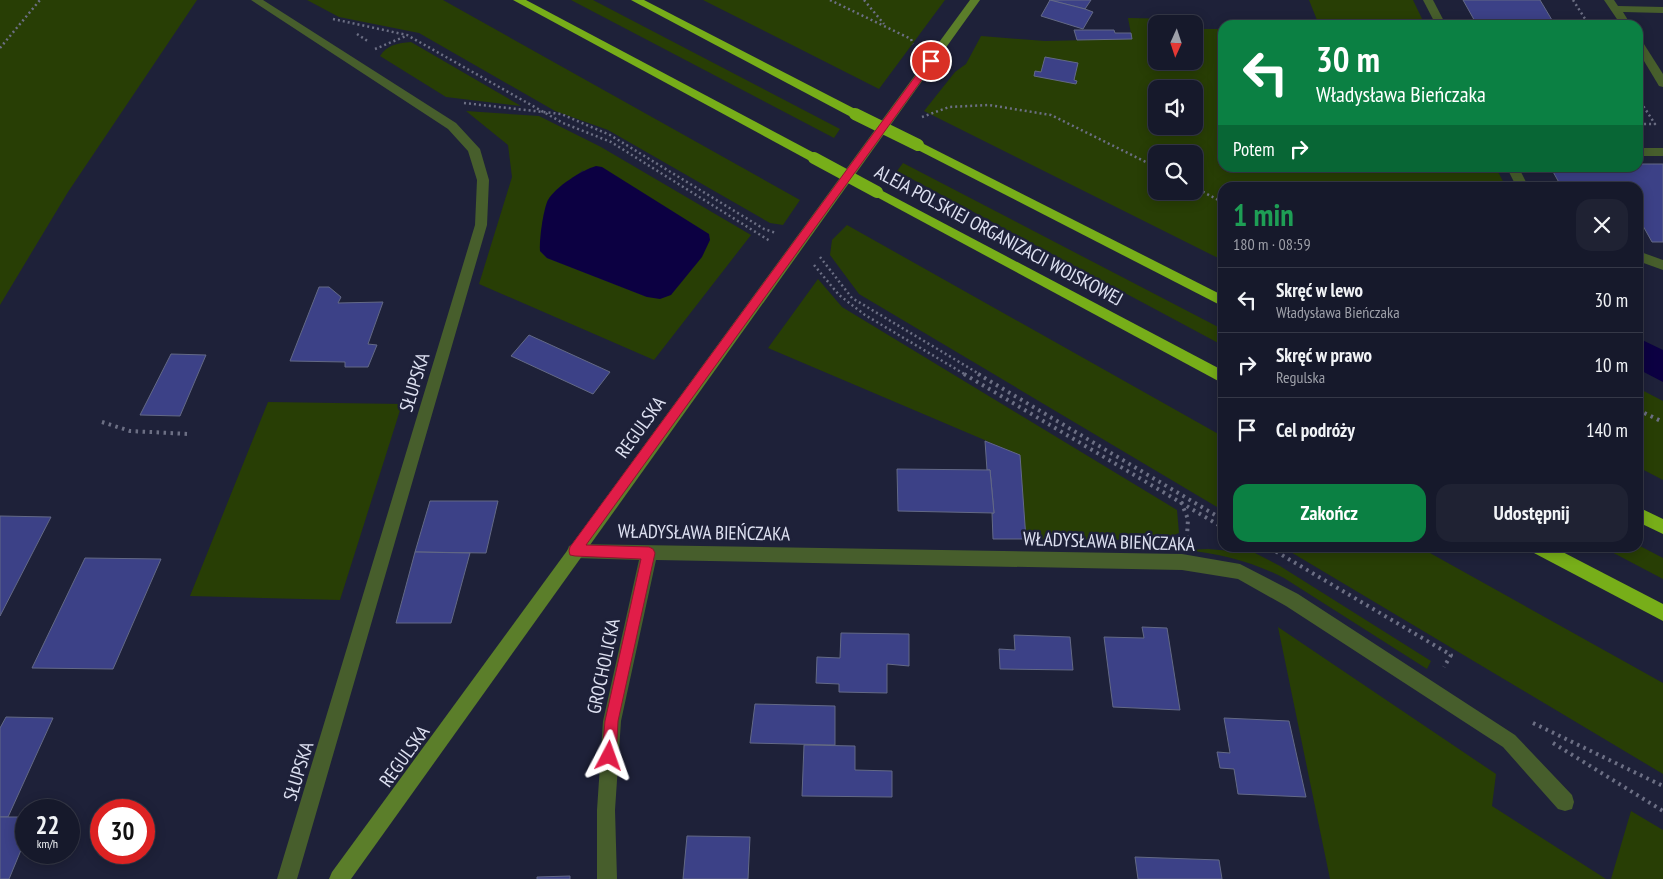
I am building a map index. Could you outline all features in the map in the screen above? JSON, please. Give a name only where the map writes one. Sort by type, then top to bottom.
[{"type":"highway","name":"ALEJA POLSKIEJ ORGANIZACJI WOJSKOWEJ","points":[[518,0],[1218,375]]},
{"type":"highway","points":[[636,0],[1218,299]]},
{"type":"highway","points":[[1643,517],[1663,527]]},
{"type":"highway","points":[[1548,552],[1663,613]]},
{"type":"street","name":"SŁUPSKA","points":[[256,0],[452,126],[474,149],[483,180],[481,225],[287,879]]},
{"type":"street","name":"REGULSKA","points":[[339,879],[975,0]]},
{"type":"street","points":[[1428,0],[1438,20]]},
{"type":"street","points":[[1612,5],[1663,10]]},
{"type":"street","points":[[1612,5],[1622,20]]},
{"type":"street","points":[[1643,51],[1663,83]]},
{"type":"street","points":[[1643,152],[1663,152]]},
{"type":"street","points":[[1643,258],[1663,265]]},
{"type":"street","name":"WŁADYSŁAWA BIEŃCZAKA","points":[[575,551],[1182,562],[1240,572],[1292,600],[1509,741],[1565,802]]},
{"type":"street","name":"GROCHOLICKA","points":[[608,879],[606,810],[612,721],[649,553]]},
{"type":"path","points":[[0,48],[40,0]]},
{"type":"path","points":[[830,0],[911,39],[914,47]]},
{"type":"path","points":[[864,0],[886,27]]},
{"type":"path","points":[[1573,0],[1586,20]]},
{"type":"path","points":[[331,19],[407,35],[563,123],[611,142],[778,245]]},
{"type":"path","points":[[375,50],[407,35]]},
{"type":"path","points":[[461,103],[561,114],[572,121],[610,135],[764,229],[777,234]]},
{"type":"path","points":[[918,119],[949,107],[988,105],[1051,115],[1148,163]]},
{"type":"path","points":[[1643,106],[1654,124],[1643,124]]},
{"type":"path","points":[[1203,192],[1218,200]]},
{"type":"path","points":[[816,253],[827,264],[852,298],[1218,517]]},
{"type":"path","points":[[810,260],[839,295],[865,315],[1218,525]]},
{"type":"path","points":[[1643,412],[1663,422]]},
{"type":"path","points":[[102,422],[130,431],[189,434]]},
{"type":"path","points":[[1181,502],[1187,513],[1190,526],[1186,537]]},
{"type":"path","points":[[1437,660],[1453,671]]},
{"type":"path","points":[[1525,718],[1541,728],[1663,786]]},
{"type":"green space","points":[[0,0],[197,0],[68,192],[0,305]]},
{"type":"green space","points":[[307,0],[443,0],[800,200],[783,225],[770,223],[608,130],[555,111],[419,33],[339,17]]},
{"type":"green space","points":[[571,0],[593,0],[840,129],[834,138]]},
{"type":"green space","points":[[703,0],[945,0],[879,89]]},
{"type":"green space","points":[[1309,0],[1413,0],[1423,20],[1317,20]]},
{"type":"green space","points":[[1128,18],[1148,18],[1148,70],[1203,70],[1203,29],[1218,29],[1218,172],[1498,172],[1503,182],[1218,182],[1218,258],[924,111],[955,72],[966,64],[981,36],[1045,41],[1132,39]]},
{"type":"green space","points":[[411,42],[521,106],[446,97],[380,56],[393,45]]},
{"type":"green space","points":[[466,111],[539,116],[601,147],[751,235],[654,360],[479,284],[512,177],[508,145]],"holes":[[[583,170],[647,297],[547,258],[540,251],[548,200]]]},
{"type":"green space","points":[[903,163],[1218,327],[1218,343],[897,171]]},
{"type":"green space","points":[[847,225],[1218,434],[1218,508],[859,294],[830,255],[832,240]]},
{"type":"green space","points":[[818,279],[842,307],[1177,510],[1179,533],[1162,540],[1026,539],[1020,455],[768,348]]},
{"type":"green space","points":[[1643,391],[1663,401],[1663,480],[1643,470]]},
{"type":"green space","points":[[268,402],[402,404],[340,600],[190,596]]},
{"type":"green space","points":[[1643,548],[1663,558],[1663,579],[1612,552],[1643,552]]},
{"type":"green space","points":[[1208,549],[1218,550],[1218,552],[1255,553],[1280,566],[1431,661],[1427,669],[1284,578],[1261,567],[1212,554],[1186,550]]},
{"type":"green space","points":[[1291,552],[1428,552],[1663,683],[1663,774]]},
{"type":"green space","points":[[1278,627],[1496,774],[1492,806],[1606,879],[1330,879]]},
{"type":"green space","points":[[1631,811],[1663,830],[1663,879],[1611,879]]},
{"type":"shaded area","points":[[596,166],[602,167],[709,234],[710,240],[702,257],[671,295],[660,299],[647,297],[547,258],[540,251],[544,211],[551,195],[569,180]]},
{"type":"shaded area","points":[[1643,340],[1663,350],[1663,382],[1643,372]]},
{"type":"building","points":[[1049,0],[1091,0],[1085,9]]},
{"type":"building","points":[[1050,0],[1093,12],[1083,29],[1041,16]]},
{"type":"building","points":[[1463,0],[1540,0],[1552,20],[1474,20]]},
{"type":"building","points":[[1074,30],[1114,30],[1115,33],[1131,33],[1132,39],[1077,40]]},
{"type":"building","points":[[1045,57],[1078,63],[1074,80],[1077,81],[1076,84],[1034,76],[1035,71],[1041,72]]},
{"type":"building","points":[[1643,164],[1663,164],[1663,242],[1652,242],[1643,226],[1643,182],[1559,182],[1553,172],[1643,172]]},
{"type":"building","points":[[319,287],[329,287],[341,297],[338,303],[383,302],[368,344],[377,345],[368,367],[345,367],[345,362],[290,361]]},
{"type":"building","points":[[529,335],[610,372],[593,394],[511,356]]},
{"type":"building","points":[[171,354],[206,355],[180,416],[140,415]]},
{"type":"building","points":[[985,441],[1020,455],[1026,539],[993,539],[992,513],[994,513],[990,470],[987,470]]},
{"type":"building","points":[[897,469],[990,470],[994,513],[898,511]]},
{"type":"building","points":[[430,501],[498,501],[486,553],[415,552]]},
{"type":"building","points":[[0,516],[51,517],[0,616]]},
{"type":"building","points":[[415,552],[470,553],[451,623],[396,623]]},
{"type":"building","points":[[85,558],[161,559],[113,669],[32,668]]},
{"type":"building","points":[[1142,627],[1167,628],[1180,710],[1113,707],[1104,637],[1144,638]]},
{"type":"building","points":[[841,633],[909,634],[909,666],[887,664],[887,693],[839,692],[839,684],[816,683],[817,657],[840,658]]},
{"type":"building","points":[[1014,635],[1070,637],[1073,670],[1000,669],[999,649],[1015,650]]},
{"type":"building","points":[[755,704],[835,706],[835,745],[750,743]]},
{"type":"building","points":[[6,717],[53,718],[8,817],[0,817],[0,728]]},
{"type":"building","points":[[1224,718],[1289,721],[1306,797],[1238,794],[1234,769],[1220,768],[1217,752],[1230,753]]},
{"type":"building","points":[[804,745],[855,746],[855,770],[892,771],[892,797],[802,796]]},
{"type":"building","points":[[0,817],[15,817],[15,864],[9,879],[0,879]]},
{"type":"building","points":[[687,836],[750,837],[748,879],[683,879]]},
{"type":"building","points":[[1135,857],[1219,860],[1222,879],[1138,879]]},
{"type":"building","points":[[570,876],[570,879],[537,879],[537,877]]},
{"type":"route","points":[[609,756],[612,721],[649,553],[575,551],[931,61]]}]
